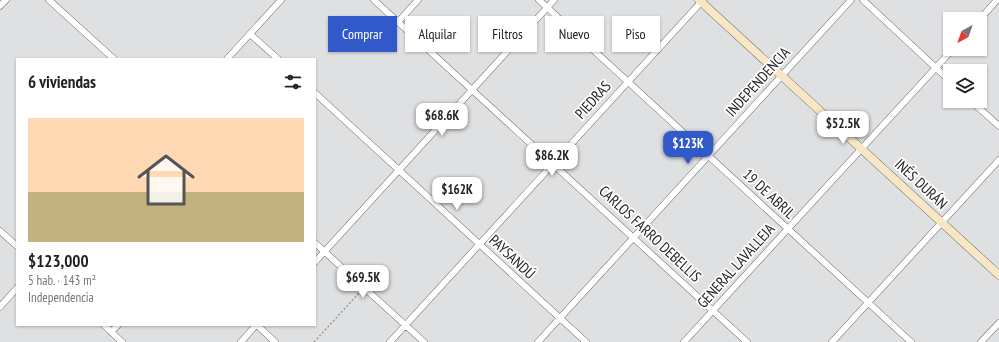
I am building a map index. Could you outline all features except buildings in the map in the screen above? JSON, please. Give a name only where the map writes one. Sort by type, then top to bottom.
[{"type":"street","points":[[0,6],[6,0]]},
{"type":"street","points":[[49,0],[113,58]]},
{"type":"street","points":[[228,58],[281,0]]},
{"type":"street","name":"CARLOS FARRO DEBELLIS","points":[[374,0],[473,89],[747,342]]},
{"type":"street","points":[[398,22],[418,0]]},
{"type":"street","name":"19 DE ABRIL","points":[[539,0],[910,342]]},
{"type":"street","points":[[316,261],[554,0]]},
{"type":"street","name":"INDEPENDENCIA","points":[[538,342],[850,0]]},
{"type":"street","points":[[862,0],[943,74]]},
{"type":"street","points":[[986,12],[997,0]]},
{"type":"street","name":"INÉS DURÁN","points":[[701,1],[999,275]]},
{"type":"street","name":"PIEDRAS","points":[[390,342],[701,1]]},
{"type":"street","points":[[250,34],[277,58]]},
{"type":"street","name":"GENERAL LAVALLEJA","points":[[684,342],[947,56]]},
{"type":"street","name":"PAYSANDÚ","points":[[316,94],[586,342]]},
{"type":"street","points":[[979,108],[999,126]]},
{"type":"street","points":[[832,342],[999,160]]},
{"type":"street","points":[[0,231],[16,245]]},
{"type":"street","points":[[316,243],[424,342]]},
{"type":"street","points":[[0,307],[16,289]]},
{"type":"street","points":[[981,342],[999,323]]},
{"type":"street","points":[[105,326],[122,342]]},
{"type":"street","points":[[111,332],[117,326]]},
{"type":"street","points":[[241,342],[255,326]]},
{"type":"street","points":[[257,326],[275,342]]},
{"type":"path","points":[[314,342],[364,287]]}]
